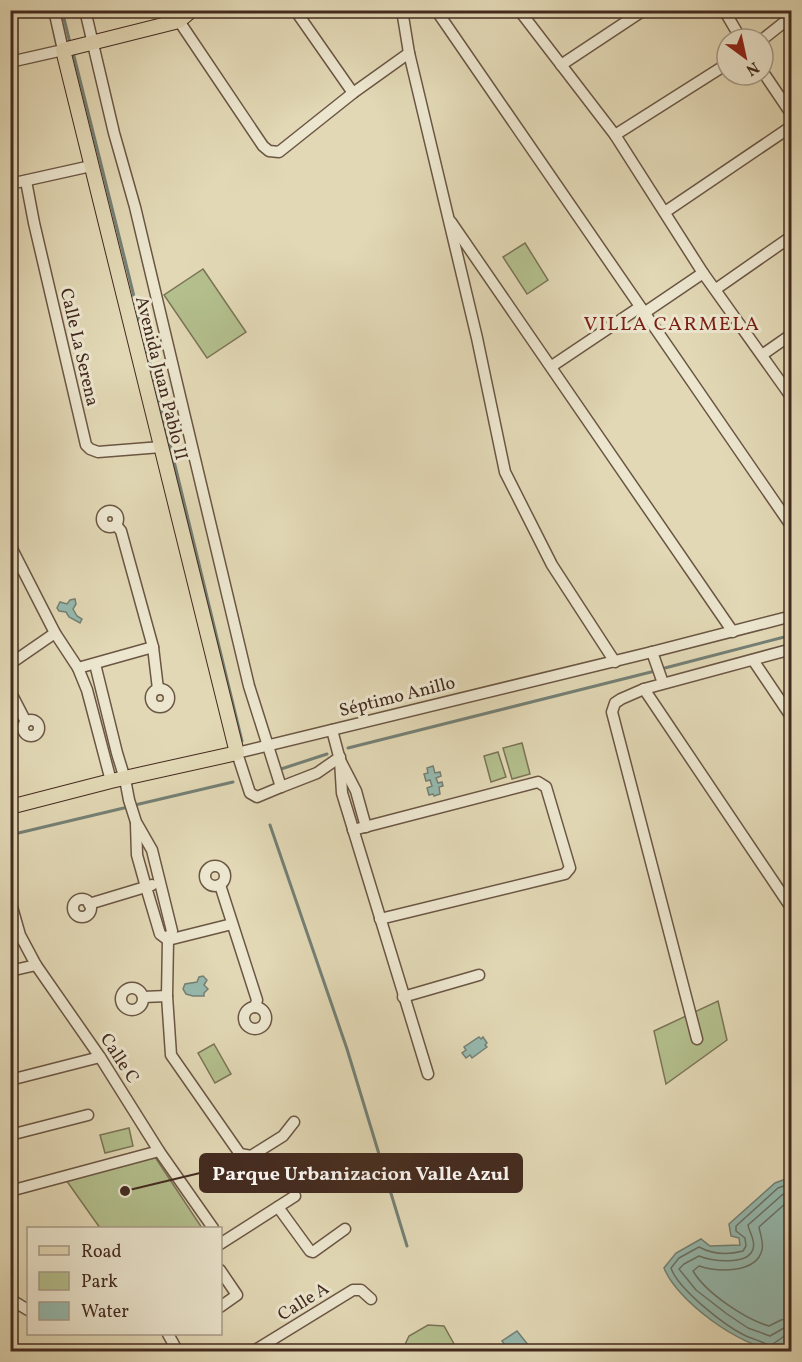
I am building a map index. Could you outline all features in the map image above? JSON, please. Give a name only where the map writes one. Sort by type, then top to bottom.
[{"type":"main road","points":[[70,48],[179,21],[192,10]]},
{"type":"main road","name":"Avenida Juan Pablo II","points":[[70,48],[91,166],[237,753]]},
{"type":"main road","name":"Séptimo Anillo","points":[[10,807],[237,753]]},
{"type":"street","name":"Avenida Juan Pablo II","points":[[54,10],[70,48]]},
{"type":"street","points":[[85,10],[114,134],[138,218],[246,675],[266,747],[281,787]]},
{"type":"street","points":[[296,10],[353,93]]},
{"type":"street","points":[[402,10],[409,53],[477,338],[504,472],[552,565],[615,662]]},
{"type":"street","points":[[436,10],[792,527]]},
{"type":"street","points":[[519,10],[615,135],[703,273],[792,399]]},
{"type":"street","points":[[561,65],[644,10]]},
{"type":"street","points":[[724,10],[734,27]]},
{"type":"street","points":[[775,29],[792,16]]},
{"type":"street","points":[[179,21],[263,146],[269,151],[279,152],[353,93],[409,53]]},
{"type":"street","points":[[10,62],[70,48]]},
{"type":"street","points":[[615,135],[715,72]]},
{"type":"street","points":[[773,87],[792,116]]},
{"type":"street","points":[[665,212],[792,126]]},
{"type":"street","points":[[10,184],[91,166]]},
{"type":"street","name":"Calle La Serena","points":[[26,181],[36,234],[86,445],[98,452],[161,447]]},
{"type":"street","points":[[448,216],[733,632]]},
{"type":"street","points":[[716,289],[792,236]]},
{"type":"street","points":[[552,366],[703,273]]},
{"type":"street","points":[[762,355],[792,334]]},
{"type":"street","points":[[116,525],[121,531],[153,647],[158,689]]},
{"type":"street","points":[[11,547],[55,633],[78,668],[87,690],[111,782]]},
{"type":"street","name":"Séptimo Anillo","points":[[237,753],[615,662],[655,663],[733,632],[792,616]]},
{"type":"street","points":[[10,664],[55,633]]},
{"type":"street","points":[[78,668],[153,647]]},
{"type":"street","points":[[697,1039],[612,712],[615,703],[644,689],[792,650]]},
{"type":"street","points":[[753,660],[792,718]]},
{"type":"street","points":[[655,663],[663,684]]},
{"type":"street","points":[[95,664],[129,800],[135,819],[152,850],[172,931],[168,940],[167,996],[171,1055],[240,1154],[251,1156],[283,1136],[294,1122]]},
{"type":"street","points":[[644,689],[792,909]]},
{"type":"street","points":[[10,691],[26,722]]},
{"type":"street","points":[[332,730],[340,758],[357,791],[366,827]]},
{"type":"street","points":[[237,753],[250,793],[254,796],[317,773],[340,758]]},
{"type":"street","points":[[340,758],[340,784],[353,831],[428,1074]]},
{"type":"street","points":[[353,831],[541,782],[546,787],[570,868],[565,874],[380,919]]},
{"type":"street","points":[[135,819],[137,855],[160,934],[168,940]]},
{"type":"street","points":[[89,904],[161,882]]},
{"type":"street","points":[[220,885],[256,1000],[255,1007]]},
{"type":"street","name":"Calle C","points":[[10,900],[20,935],[36,965],[212,1227]]},
{"type":"street","points":[[168,940],[232,924]]},
{"type":"street","points":[[10,971],[36,965]]},
{"type":"street","points":[[403,997],[478,975]]},
{"type":"street","points":[[143,997],[167,996]]},
{"type":"street","points":[[10,1080],[100,1057]]},
{"type":"street","points":[[10,1135],[88,1115]]},
{"type":"street","points":[[10,1191],[159,1151]]},
{"type":"street","points":[[222,1241],[295,1196]]},
{"type":"street","points":[[278,1207],[313,1252],[345,1229]]},
{"type":"street","points":[[222,1273],[237,1295],[222,1306]]},
{"type":"street","name":"Calle A","points":[[252,1352],[353,1290],[361,1290],[370,1299]]},
{"type":"street","points":[[10,1299],[27,1309]]},
{"type":"street","points":[[169,1335],[178,1352]]},
{"type":"green space","points":[[525,243],[548,280],[527,294],[503,257]]},
{"type":"green space","points":[[203,269],[246,332],[207,358],[164,295]]},
{"type":"green space","points":[[522,743],[530,774],[512,779],[503,748]]},
{"type":"green space","points":[[498,752],[506,777],[491,782],[484,756]]},
{"type":"green space","points":[[718,1001],[727,1040],[666,1084],[654,1031]]},
{"type":"green space","points":[[214,1044],[231,1074],[215,1083],[198,1053]]},
{"type":"green space","points":[[129,1128],[133,1146],[105,1153],[100,1135]]},
{"type":"green space","points":[[155,1157],[201,1227],[99,1227],[66,1180]]},
{"type":"green space","points":[[428,1325],[444,1326],[458,1351],[402,1351],[409,1336]]},
{"type":"water","points":[[75,599],[76,604],[73,609],[82,619],[80,623],[57,608],[60,602],[67,604],[70,600]]},
{"type":"water","points":[[433,766],[435,773],[440,772],[441,776],[436,778],[438,783],[442,782],[443,786],[439,787],[440,794],[434,796],[429,795],[427,788],[432,786],[430,780],[426,781],[424,774],[428,773],[427,768]]},
{"type":"water","points":[[203,976],[207,980],[204,985],[208,989],[204,996],[186,994],[183,989],[185,984],[197,982],[199,977]]},
{"type":"water","points":[[479,1037],[481,1039],[483,1037],[487,1047],[472,1058],[470,1055],[466,1058],[462,1053],[466,1050],[464,1047]]},
{"type":"water","points":[[791,1177],[791,1338],[776,1350],[745,1341],[711,1320],[682,1294],[664,1268],[676,1253],[701,1239],[710,1246],[740,1245],[739,1238],[731,1236],[729,1224],[775,1183]]},
{"type":"water","points":[[517,1331],[533,1351],[509,1351],[502,1341]]},
{"type":"waterway","points":[[62,10],[70,43]]},
{"type":"waterway","points":[[73,52],[242,741]]},
{"type":"waterway","points":[[661,669],[792,635]]},
{"type":"waterway","points":[[348,748],[655,671]]},
{"type":"waterway","points":[[281,769],[327,754]]},
{"type":"waterway","points":[[135,805],[233,782]]},
{"type":"waterway","points":[[10,835],[128,807]]},
{"type":"waterway","points":[[270,825],[347,1049],[407,1246]]},
{"type":"place","name":"Parque Urbanizacion Valle Azul","points":[[125,1191]]},
{"type":"district","name":"VILLA CARMELA","points":[[672,323]]}]
